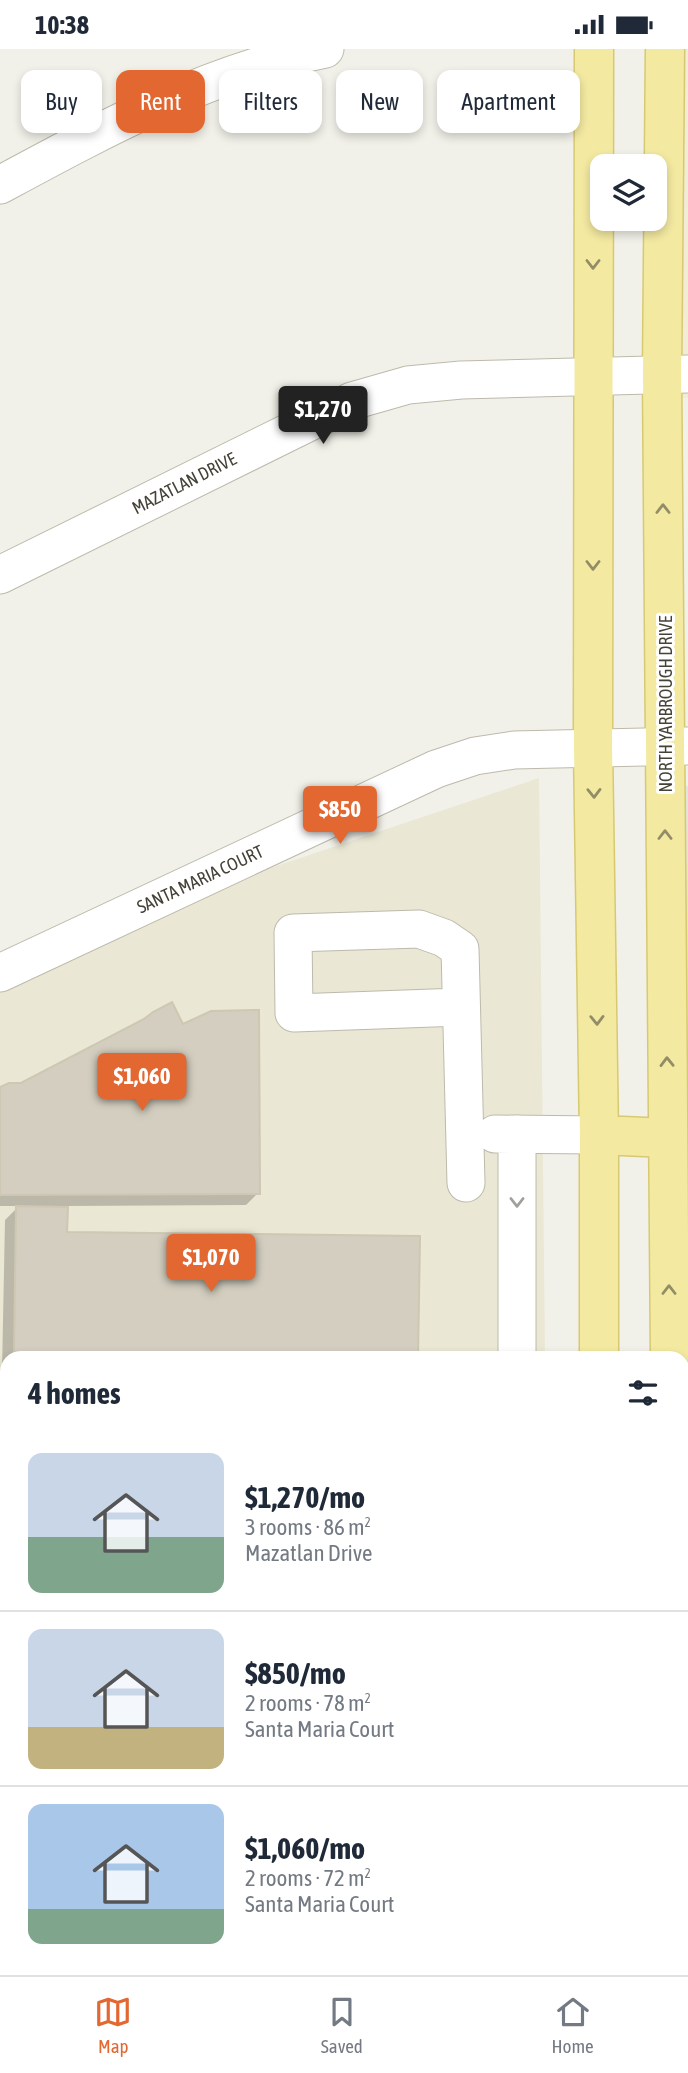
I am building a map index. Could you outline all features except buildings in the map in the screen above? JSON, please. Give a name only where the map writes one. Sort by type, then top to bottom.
[{"type":"main road","points":[[594,49],[593,747],[599,1135],[599,1351]]},
{"type":"main road","name":"NORTH YARBROUGH DRIVE","points":[[665,49],[675,374],[677,747],[668,1138],[670,1351]]},
{"type":"main road","points":[[599,1135],[668,1138]]},
{"type":"street","points":[[0,185],[88,138],[220,77],[326,49]]},
{"type":"street","name":"MAZATLAN DRIVE","points":[[0,575],[352,401],[408,385],[461,380],[675,374]]},
{"type":"street","name":"SANTA MARIA COURT","points":[[0,973],[436,769],[475,756],[514,750],[677,747]]},
{"type":"street","points":[[461,1007],[294,1013],[293,933],[419,929],[444,938],[460,949],[466,1183]]},
{"type":"street","points":[[517,1134],[517,1351]]},
{"type":"street","points":[[466,1136],[599,1135]]},
{"type":"shaded area","points":[[676,49],[688,49],[688,398],[677,398]]},
{"type":"shaded area","points":[[539,778],[545,1351],[0,1351],[0,981],[109,922]]},
{"type":"shaded area","points":[[679,786],[688,786],[688,1351],[684,1351]]}]
